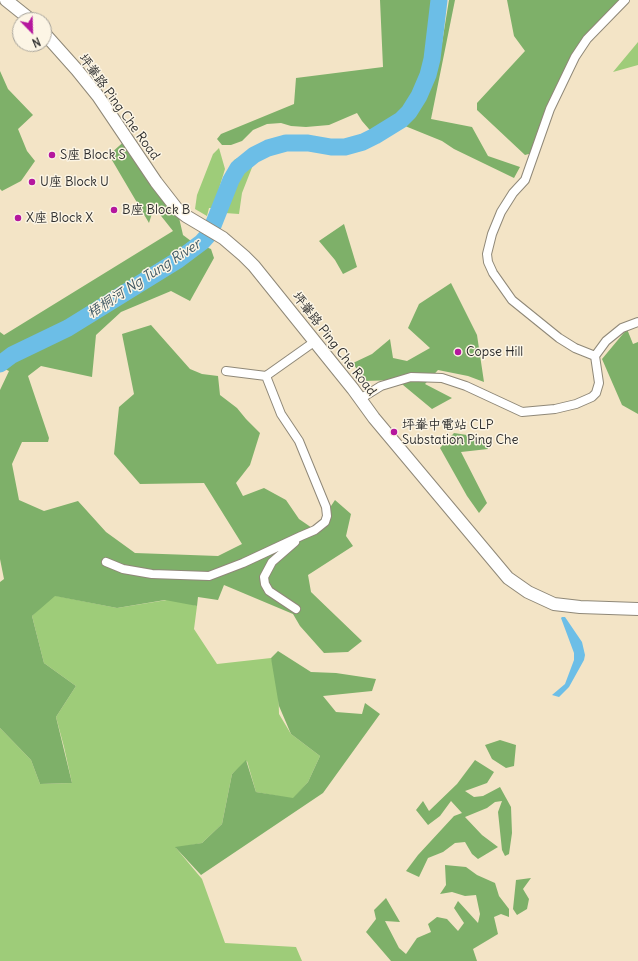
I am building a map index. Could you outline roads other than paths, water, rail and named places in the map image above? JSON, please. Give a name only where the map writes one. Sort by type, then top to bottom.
[{"type":"street","points":[[6,0],[21,12]]},
{"type":"street","points":[[595,356],[575,348],[559,338],[512,300],[493,272],[488,262],[487,254],[492,234],[501,212],[513,193],[525,180],[550,109],[574,57],[587,39],[625,0]]},
{"type":"street","name":"坪輋路 Ping Che Road","points":[[52,42],[98,96],[156,182],[178,209],[193,221],[223,238],[254,266],[360,399],[508,578],[521,588],[542,599],[561,605],[638,610]]},
{"type":"street","points":[[360,399],[381,386],[410,377],[442,378],[466,386],[522,412],[555,409],[576,404],[592,397],[596,392],[599,383],[595,356],[606,341],[622,328],[638,322]]},
{"type":"street","points":[[226,371],[266,376],[314,342]]},
{"type":"street","points":[[106,562],[124,570],[152,574],[209,576],[243,563],[301,536],[325,522],[327,516],[326,507],[299,442],[280,414],[266,376]]},
{"type":"street","points":[[296,609],[269,591],[265,584],[264,577],[272,562],[301,536]]},
{"type":"water","points":[[565,617],[582,642],[585,655],[584,660],[569,687],[559,697],[552,695],[565,684],[574,660],[574,653],[561,618]]},
{"type":"waterway","name":"梧桐河 Ng Tung River","points":[[0,364],[12,355],[68,328],[178,260],[202,242],[210,233],[231,180],[238,168],[254,155],[268,148],[286,143],[308,143],[331,147],[345,147],[363,142],[401,120],[409,112],[419,96],[428,75],[432,59],[439,0]]},
{"type":"place","name":"S座 Block S","points":[[52,155]]},
{"type":"place","name":"U座 Block U","points":[[32,182]]},
{"type":"place","name":"B座 Block B","points":[[114,210]]},
{"type":"place","name":"X座 Block X","points":[[18,218]]},
{"type":"place","name":"Copse Hill","points":[[458,352]]},
{"type":"place","name":"坪輋中電站 CLP Substation Ping Che","points":[[394,432]]}]
